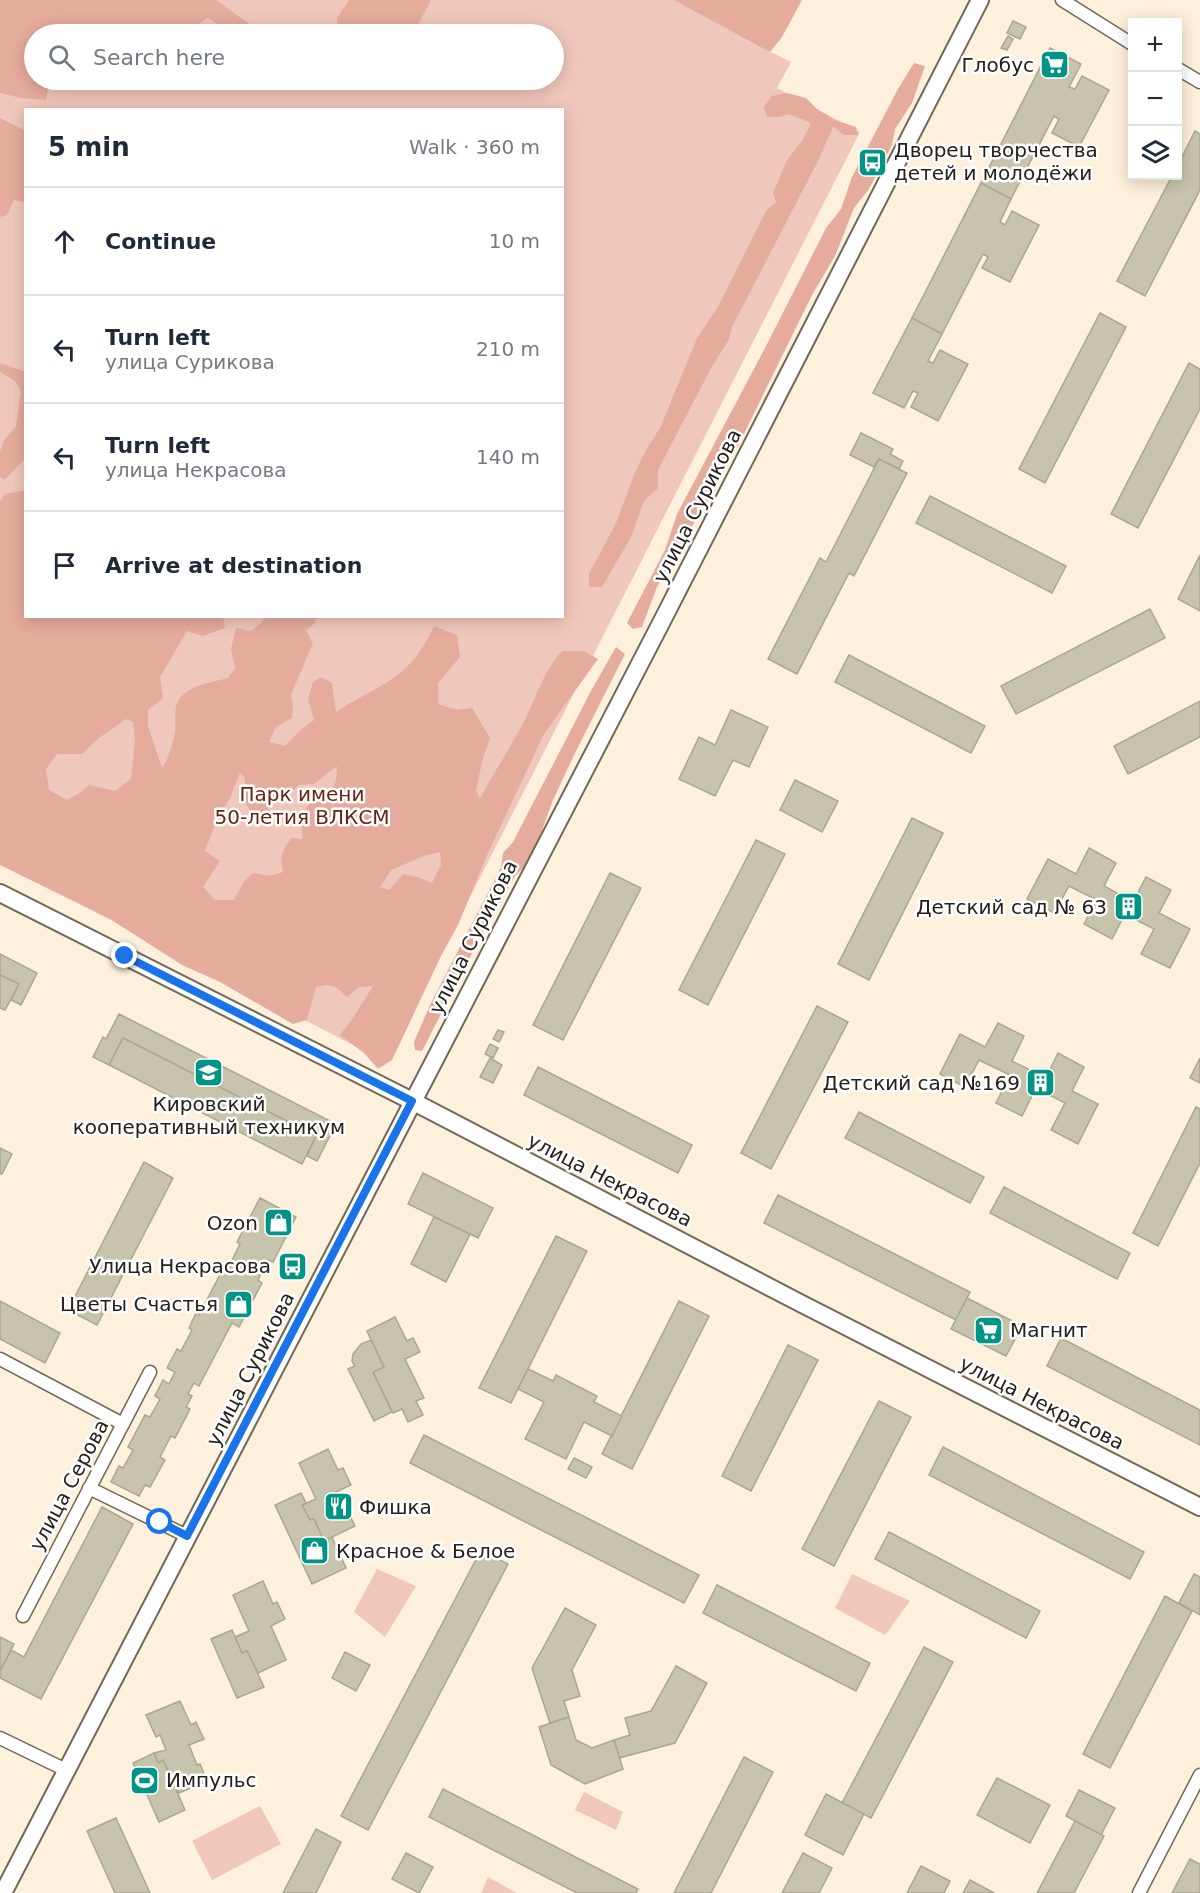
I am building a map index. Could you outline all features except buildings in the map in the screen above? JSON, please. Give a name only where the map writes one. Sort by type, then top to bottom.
[{"type":"street","name":"улица Сурикова","points":[[3,1893],[661,623],[980,0]]},
{"type":"street","points":[[1062,0],[1128,41]]},
{"type":"street","points":[[1182,71],[1200,82]]},
{"type":"street","name":"улица Некрасова","points":[[0,893],[412,1101],[812,1310],[1200,1507]]},
{"type":"street","points":[[0,1359],[123,1424]]},
{"type":"street","name":"улица Серова","points":[[22,1616],[150,1372]]},
{"type":"street","points":[[90,1488],[187,1536]]},
{"type":"street","points":[[0,1738],[66,1770]]},
{"type":"street","points":[[1139,1893],[1200,1775]]},
{"type":"green space","name":"Парк имени 50-летия ВЛКСМ","points":[[0,0],[790,0],[765,49],[791,62],[777,88],[860,132],[386,1062],[0,863]]},
{"type":"green space","points":[[377,1569],[416,1586],[385,1637],[354,1612]]},
{"type":"green space","points":[[852,1574],[910,1601],[885,1635],[835,1608]]},
{"type":"green space","points":[[584,1792],[623,1812],[616,1830],[575,1810]]},
{"type":"green space","points":[[260,1806],[281,1844],[212,1880],[192,1841]]},
{"type":"green space","points":[[488,1877],[513,1891],[517,1893],[481,1893]]},
{"type":"shaded area","points":[[0,0],[216,0],[249,24],[217,24],[208,18],[198,24],[24,24],[24,90],[48,90],[46,100],[0,93]]},
{"type":"shaded area","points":[[349,0],[431,0],[418,24],[338,24],[337,18]]},
{"type":"shaded area","points":[[674,0],[802,0],[782,37],[770,52]]},
{"type":"shaded area","points":[[914,63],[925,66],[912,103],[895,129],[892,145],[869,189],[854,208],[835,256],[812,295],[738,446],[722,470],[716,489],[657,587],[642,627],[633,629],[627,623],[665,550],[677,514],[826,228],[841,209],[852,177]]},
{"type":"shaded area","points":[[787,93],[806,98],[817,109],[835,120],[856,127],[858,135],[844,135],[833,127],[819,159],[732,327],[729,339],[710,370],[658,470],[658,488],[644,501],[631,537],[602,587],[589,587],[589,574],[616,523],[645,452],[661,426],[697,338],[719,305],[766,211],[776,202],[773,193],[787,160],[802,141],[811,123],[789,114],[767,117],[764,107],[772,96]]},
{"type":"shaded area","points":[[0,118],[24,130],[24,202],[14,200],[7,215],[0,217]]},
{"type":"shaded area","points":[[0,363],[24,371],[24,460],[4,480],[0,476],[0,452],[4,440],[16,426],[21,391],[15,381],[0,372]]},
{"type":"shaded area","points":[[24,491],[24,618],[223,618],[225,628],[203,636],[187,631],[160,677],[163,698],[148,710],[148,726],[162,768],[174,738],[177,702],[194,688],[228,678],[235,668],[231,649],[236,628],[251,631],[264,618],[317,618],[314,624],[306,630],[313,643],[291,695],[292,718],[276,727],[269,742],[285,746],[314,720],[308,699],[313,682],[321,677],[332,683],[336,712],[389,681],[410,664],[421,650],[434,626],[457,635],[460,657],[438,683],[438,704],[457,710],[472,708],[490,738],[476,790],[480,799],[520,729],[543,679],[562,651],[584,651],[598,659],[544,734],[488,853],[458,925],[392,1060],[378,1069],[364,1053],[340,1035],[373,986],[359,987],[347,997],[333,986],[316,987],[307,1020],[293,1024],[220,982],[182,965],[110,919],[0,865],[0,502],[5,494]],"holes":[[[126,719],[133,722],[135,741],[131,779],[115,791],[89,785],[67,800],[49,790],[46,769],[57,754],[82,754],[99,738]],[[337,766],[336,781],[329,795],[323,790],[305,811],[302,839],[292,838],[286,846],[282,858],[283,872],[270,876],[253,873],[243,883],[234,900],[215,900],[203,887],[220,861],[205,851],[215,824],[230,798],[240,773],[245,778],[246,803],[253,817],[260,820],[267,815],[271,802],[300,785],[314,784]],[[440,852],[441,865],[432,883],[403,874],[389,890],[380,887],[391,870]]]},
{"type":"shaded area","points":[[616,647],[625,654],[553,800],[534,852],[515,876],[483,932],[422,1051],[415,1050],[414,1042],[429,1007],[501,867],[503,853],[513,842]]},
{"type":"place","name":"Глобус","points":[[1055,65]]},
{"type":"place","name":"Дворец творчества детей и молодёжи","points":[[873,162]]},
{"type":"place","name":"Детский сад № 63","points":[[1128,907]]},
{"type":"place","name":"Кировский кооперативный техникум","points":[[209,1073]]},
{"type":"place","name":"Детский сад №169","points":[[1041,1083]]},
{"type":"place","name":"Ozon","points":[[279,1223]]},
{"type":"place","name":"Улица Некрасова","points":[[292,1266]]},
{"type":"place","name":"Цветы Счастья","points":[[239,1304]]},
{"type":"place","name":"Магнит","points":[[989,1330]]},
{"type":"place","name":"Фишка","points":[[338,1507]]},
{"type":"place","name":"Красное & Белое","points":[[315,1551]]},
{"type":"place","name":"Импульс","points":[[145,1780]]},
{"type":"route","points":[[125,956],[412,1101],[187,1536],[160,1522]]}]
